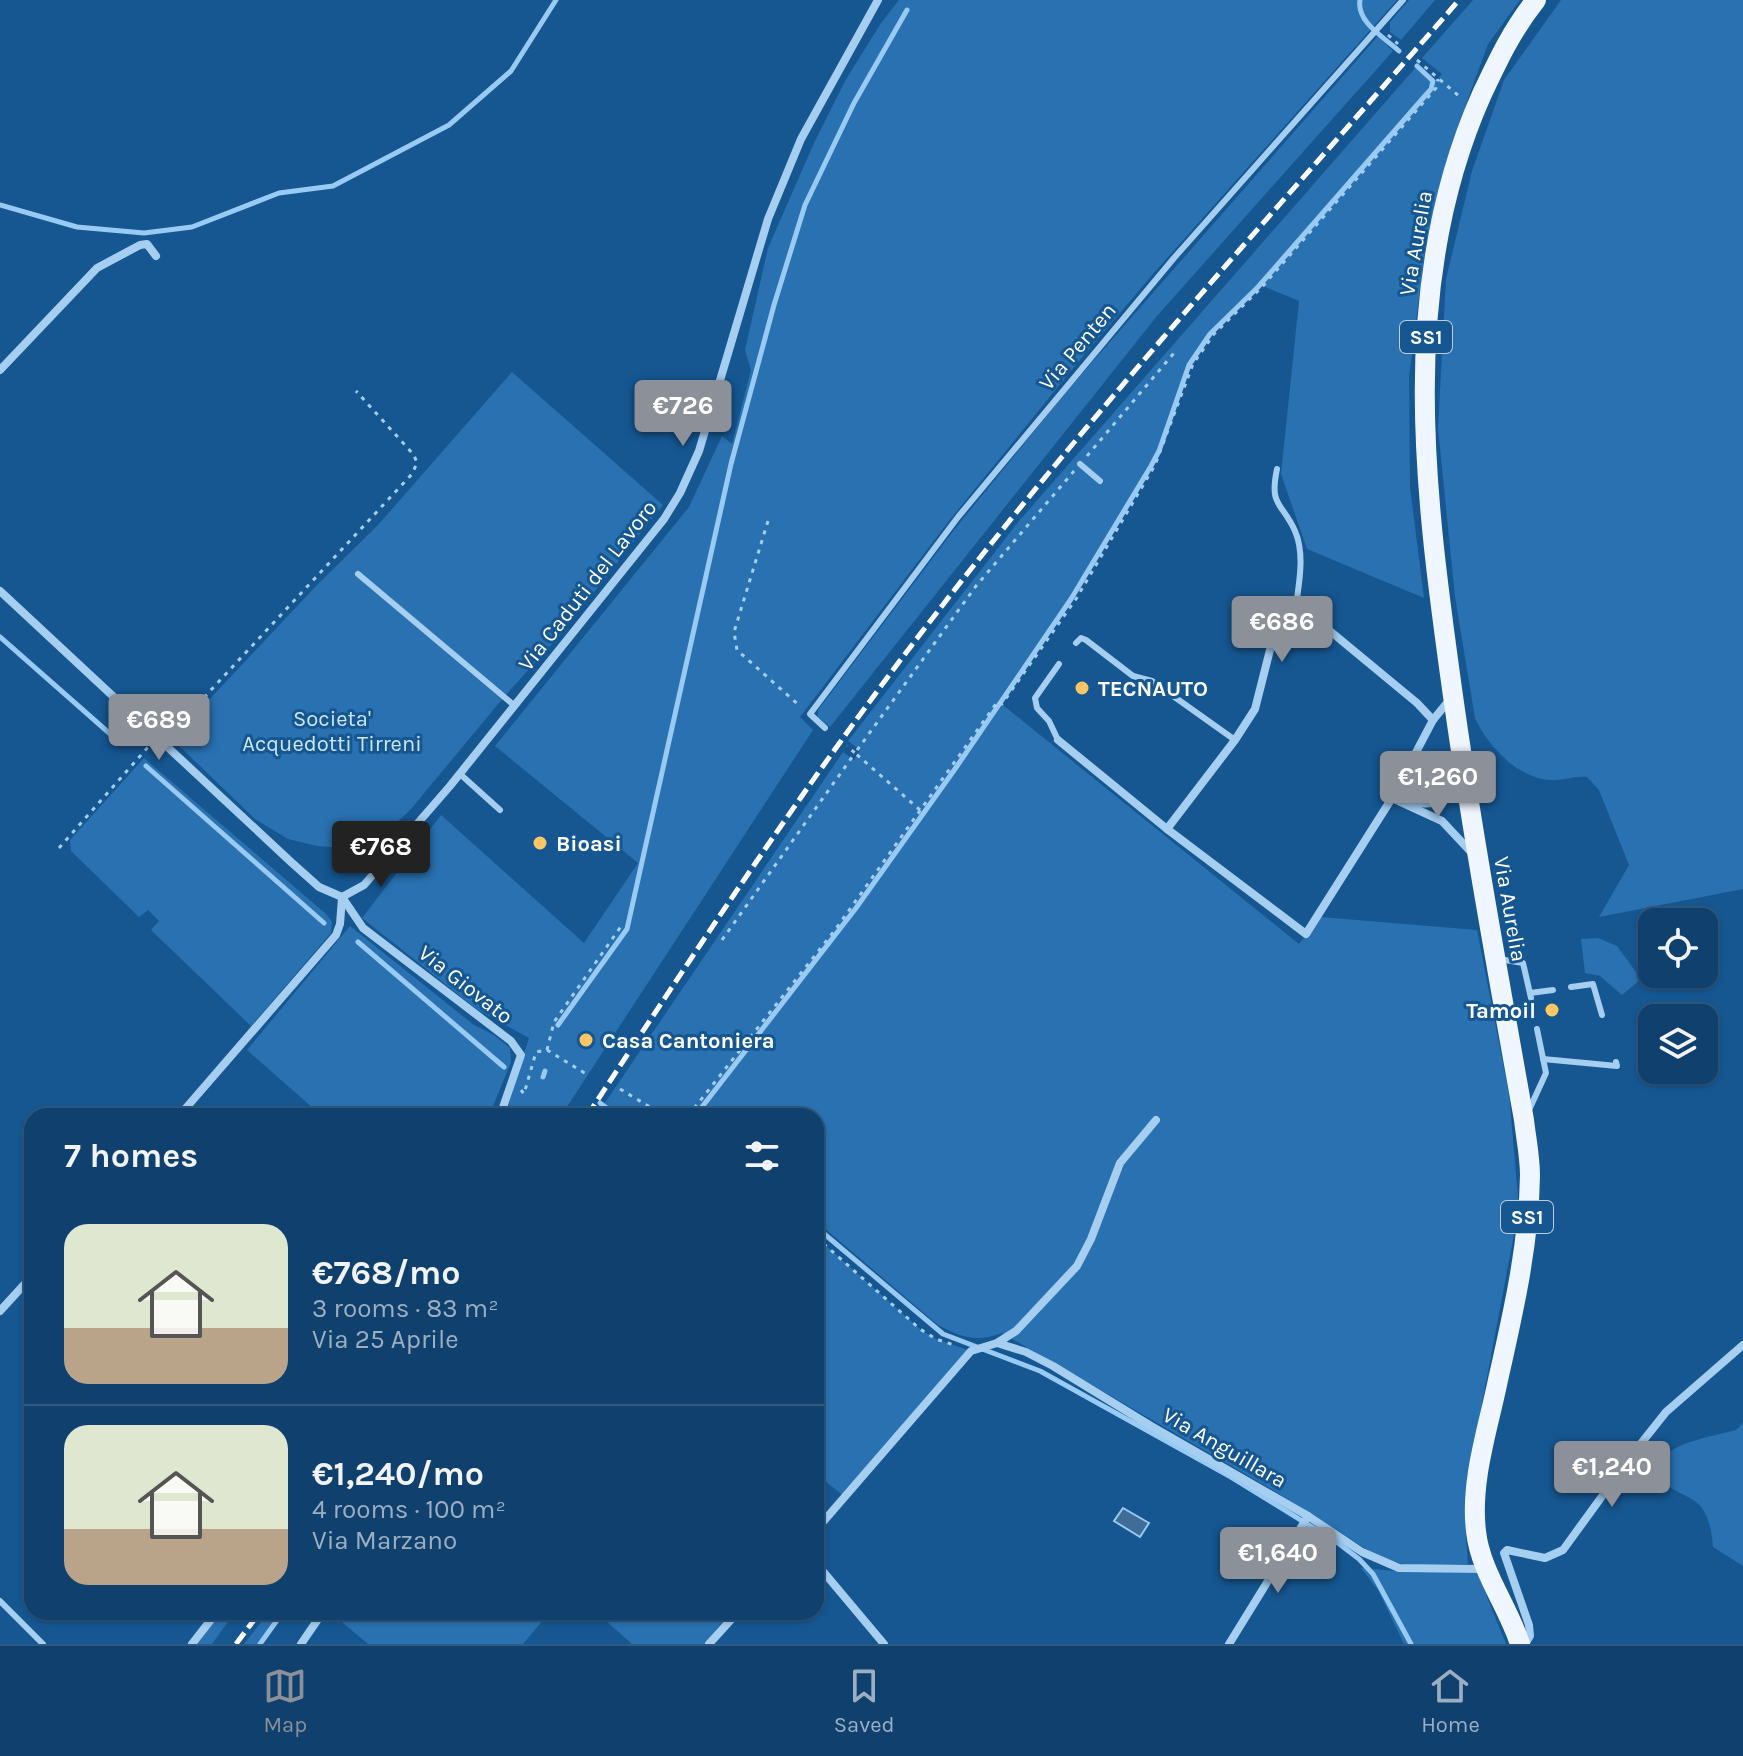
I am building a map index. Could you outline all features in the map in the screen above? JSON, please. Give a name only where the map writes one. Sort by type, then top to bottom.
[{"type":"main road","name":"Via Aurelia","points":[[1523,1644],[1478,1545],[1475,1508],[1479,1466],[1504,1352],[1526,1226],[1530,1173],[1524,1120],[1464,778],[1453,696],[1425,461],[1425,351],[1432,262],[1450,181],[1475,109],[1499,55],[1515,26],[1536,0]]},
{"type":"street","name":"Via Caduti del Lavoro","points":[[342,897],[364,885],[460,774],[664,519],[680,493],[699,451],[768,219],[801,139],[878,0]]},
{"type":"street","points":[[0,370],[97,268],[140,245],[147,244],[156,256]]},
{"type":"street","points":[[0,591],[300,871],[319,887],[342,897],[336,935],[186,1108]]},
{"type":"street","points":[[1167,829],[1255,709],[1273,638],[1283,615],[1296,606],[1417,703],[1433,720]]},
{"type":"street","points":[[1058,740],[1167,829],[1306,934],[1392,798],[1433,720],[1453,696]]},
{"type":"street","points":[[1392,798],[1426,805],[1438,803],[1450,795],[1464,778],[1428,771],[1404,776]]},
{"type":"street","points":[[1392,798],[1442,821],[1462,840],[1479,864]]},
{"type":"street","name":"Via Giovato","points":[[342,897],[363,928],[511,1041],[521,1055],[503,1108]]},
{"type":"street","points":[[824,1521],[971,1351],[997,1343],[1016,1331],[1077,1266],[1091,1239],[1120,1163],[1156,1120]]},
{"type":"street","points":[[0,1311],[24,1285]]},
{"type":"street","name":"Via Anguillara","points":[[997,1343],[1026,1352],[1308,1516],[1362,1552],[1399,1568],[1487,1569]]},
{"type":"street","points":[[1523,1644],[1530,1636],[1529,1625],[1504,1553],[1507,1550],[1545,1558],[1563,1550],[1666,1412],[1743,1345]]},
{"type":"street","points":[[1229,1644],[1308,1516]]},
{"type":"street","points":[[824,1573],[884,1644]]},
{"type":"street","points":[[192,1644],[211,1620]]},
{"type":"street","points":[[301,1644],[318,1620]]},
{"type":"street","points":[[709,1644],[731,1620]]},
{"type":"lane","name":"Via Penten","points":[[810,714],[958,517],[1174,258],[1403,0]]},
{"type":"lane","points":[[1080,464],[1100,481]]},
{"type":"lane","points":[[1277,469],[1273,486],[1275,502],[1295,531],[1299,550],[1296,606]]},
{"type":"lane","points":[[358,574],[515,706]]},
{"type":"lane","points":[[1076,643],[1081,638],[1086,640],[1133,676],[1152,681],[1235,740]]},
{"type":"lane","points":[[1058,740],[1049,721],[1037,708],[1035,698],[1059,664]]},
{"type":"lane","points":[[810,714],[825,728]]},
{"type":"lane","points":[[460,774],[500,810]]},
{"type":"lane","points":[[1496,959],[1523,963],[1530,996],[1553,990]]},
{"type":"lane","points":[[1571,987],[1593,984],[1602,1015]]},
{"type":"lane","points":[[1524,1120],[1546,1073],[1537,1029]]},
{"type":"lane","points":[[1543,1059],[1617,1066],[1616,1062]]},
{"type":"lane","points":[[0,1601],[43,1644]]},
{"type":"path","points":[[1417,60],[1475,109]]},
{"type":"path","points":[[694,1108],[835,930],[1076,599],[1155,465],[1193,364],[1214,334],[1262,287],[1436,88],[1438,79]]},
{"type":"path","points":[[722,940],[976,586],[1174,353]]},
{"type":"path","points":[[59,848],[412,474],[417,463],[414,455],[356,391]]},
{"type":"path","points":[[768,521],[734,632],[735,642],[737,650],[810,714]]},
{"type":"path","points":[[847,746],[920,810]]},
{"type":"path","points":[[588,1075],[547,1050],[554,1022],[622,925]]},
{"type":"path","points":[[620,1089],[652,1108]]},
{"type":"path","points":[[824,1244],[920,1329],[936,1339],[971,1351]]},
{"type":"green space","points":[[899,0],[1397,0],[1074,367],[949,521],[800,717],[813,730],[566,1108],[507,1108],[529,1038],[478,1010],[362,918],[441,815],[584,943],[638,863],[495,746],[689,507],[722,436],[732,444],[751,370],[745,350],[768,248],[845,81]]},
{"type":"green space","points":[[1409,0],[1435,0],[1401,40],[1390,32],[1390,22]]},
{"type":"green space","points":[[1473,0],[1520,0],[1488,44],[1469,96],[1425,251],[1409,376],[1410,487],[1424,598],[1307,549],[1281,474],[1299,301],[1258,284],[1209,334],[1188,362],[1157,452],[1069,598],[998,701],[1299,944],[1321,917],[1477,930],[1509,1094],[1519,1208],[1470,1467],[1465,1523],[1468,1564],[1406,1565],[1377,1556],[1273,1490],[1002,1333],[984,1338],[969,1337],[938,1325],[824,1228],[824,1108],[601,1108],[843,752],[854,760],[860,750],[848,741],[1019,521],[1416,67],[1432,81],[1422,97],[1442,74],[1422,58]]},
{"type":"green space","points":[[1561,0],[1743,0],[1743,889],[1599,917],[1629,865],[1599,790],[1587,777],[1550,780],[1515,767],[1495,749],[1475,718],[1455,597],[1438,428],[1446,279],[1472,171],[1504,80]]},
{"type":"green space","points":[[1378,36],[1393,51],[1157,316],[830,727],[818,717],[818,710],[954,530],[1066,392]]},
{"type":"green space","name":"Societa' Acquedotti Tirreni","points":[[512,372],[663,505],[560,635],[411,809],[384,835],[344,848],[288,839],[255,819],[172,739],[378,525]]},
{"type":"green space","points":[[144,758],[332,922],[331,933],[251,1026],[151,930],[159,921],[148,910],[139,917],[71,851],[70,840]]},
{"type":"green space","points":[[350,926],[474,1025],[510,1048],[511,1062],[492,1108],[313,1108],[247,1050]]},
{"type":"green space","points":[[1598,938],[1617,946],[1638,975],[1638,982],[1622,995],[1600,976],[1585,973],[1581,939]]},
{"type":"green space","points":[[824,1244],[920,1329],[936,1339],[971,1351],[844,1496],[824,1480]]},
{"type":"green space","points":[[1743,1423],[1743,1566],[1713,1547],[1710,1527],[1699,1504],[1672,1488],[1652,1468],[1668,1452],[1736,1430]]},
{"type":"green space","points":[[1361,1568],[1477,1572],[1506,1644],[1404,1644],[1378,1590]]},
{"type":"green space","points":[[215,1620],[229,1620],[212,1644],[197,1644]]},
{"type":"green space","points":[[263,1620],[277,1620],[260,1644],[244,1644]]},
{"type":"green space","points":[[340,1620],[543,1620],[523,1644],[368,1644]]},
{"type":"green space","points":[[605,1620],[724,1620],[704,1644],[632,1644]]},
{"type":"shaded area","points":[[1123,1508],[1149,1523],[1140,1537],[1114,1521]]},
{"type":"waterway","points":[[0,205],[77,227],[144,233],[192,227],[279,193],[333,186],[449,125],[511,71],[556,0]]},
{"type":"waterway","points":[[1360,0],[1362,15],[1367,22],[1399,51]]},
{"type":"waterway","points":[[558,1025],[627,929],[731,464],[774,305],[805,205],[854,103],[907,10]]},
{"type":"waterway","points":[[701,1108],[856,908],[1071,599],[1159,451],[1189,365],[1210,334],[1258,287],[1431,89],[1433,81],[1417,66]]},
{"type":"waterway","points":[[0,637],[117,740]]},
{"type":"waterway","points":[[146,766],[324,923]]},
{"type":"waterway","points":[[358,942],[504,1067]]},
{"type":"waterway","points":[[543,1077],[545,1071]]},
{"type":"waterway","points":[[600,1103],[607,1108]]},
{"type":"waterway","points":[[824,1234],[943,1334],[1040,1371],[1231,1477],[1338,1543],[1373,1574],[1411,1644]]},
{"type":"waterway","points":[[260,1644],[277,1620]]},
{"type":"railway","points":[[592,1108],[795,805],[928,624],[1122,386],[1459,0]]},
{"type":"railway","points":[[236,1644],[254,1620]]},
{"type":"place","name":"TECNAUTO","points":[[1082,688]]},
{"type":"place","name":"Bioasi","points":[[540,843]]},
{"type":"place","name":"Tamoil","points":[[1552,1010]]},
{"type":"place","name":"Casa Cantoniera","points":[[586,1040]]}]
